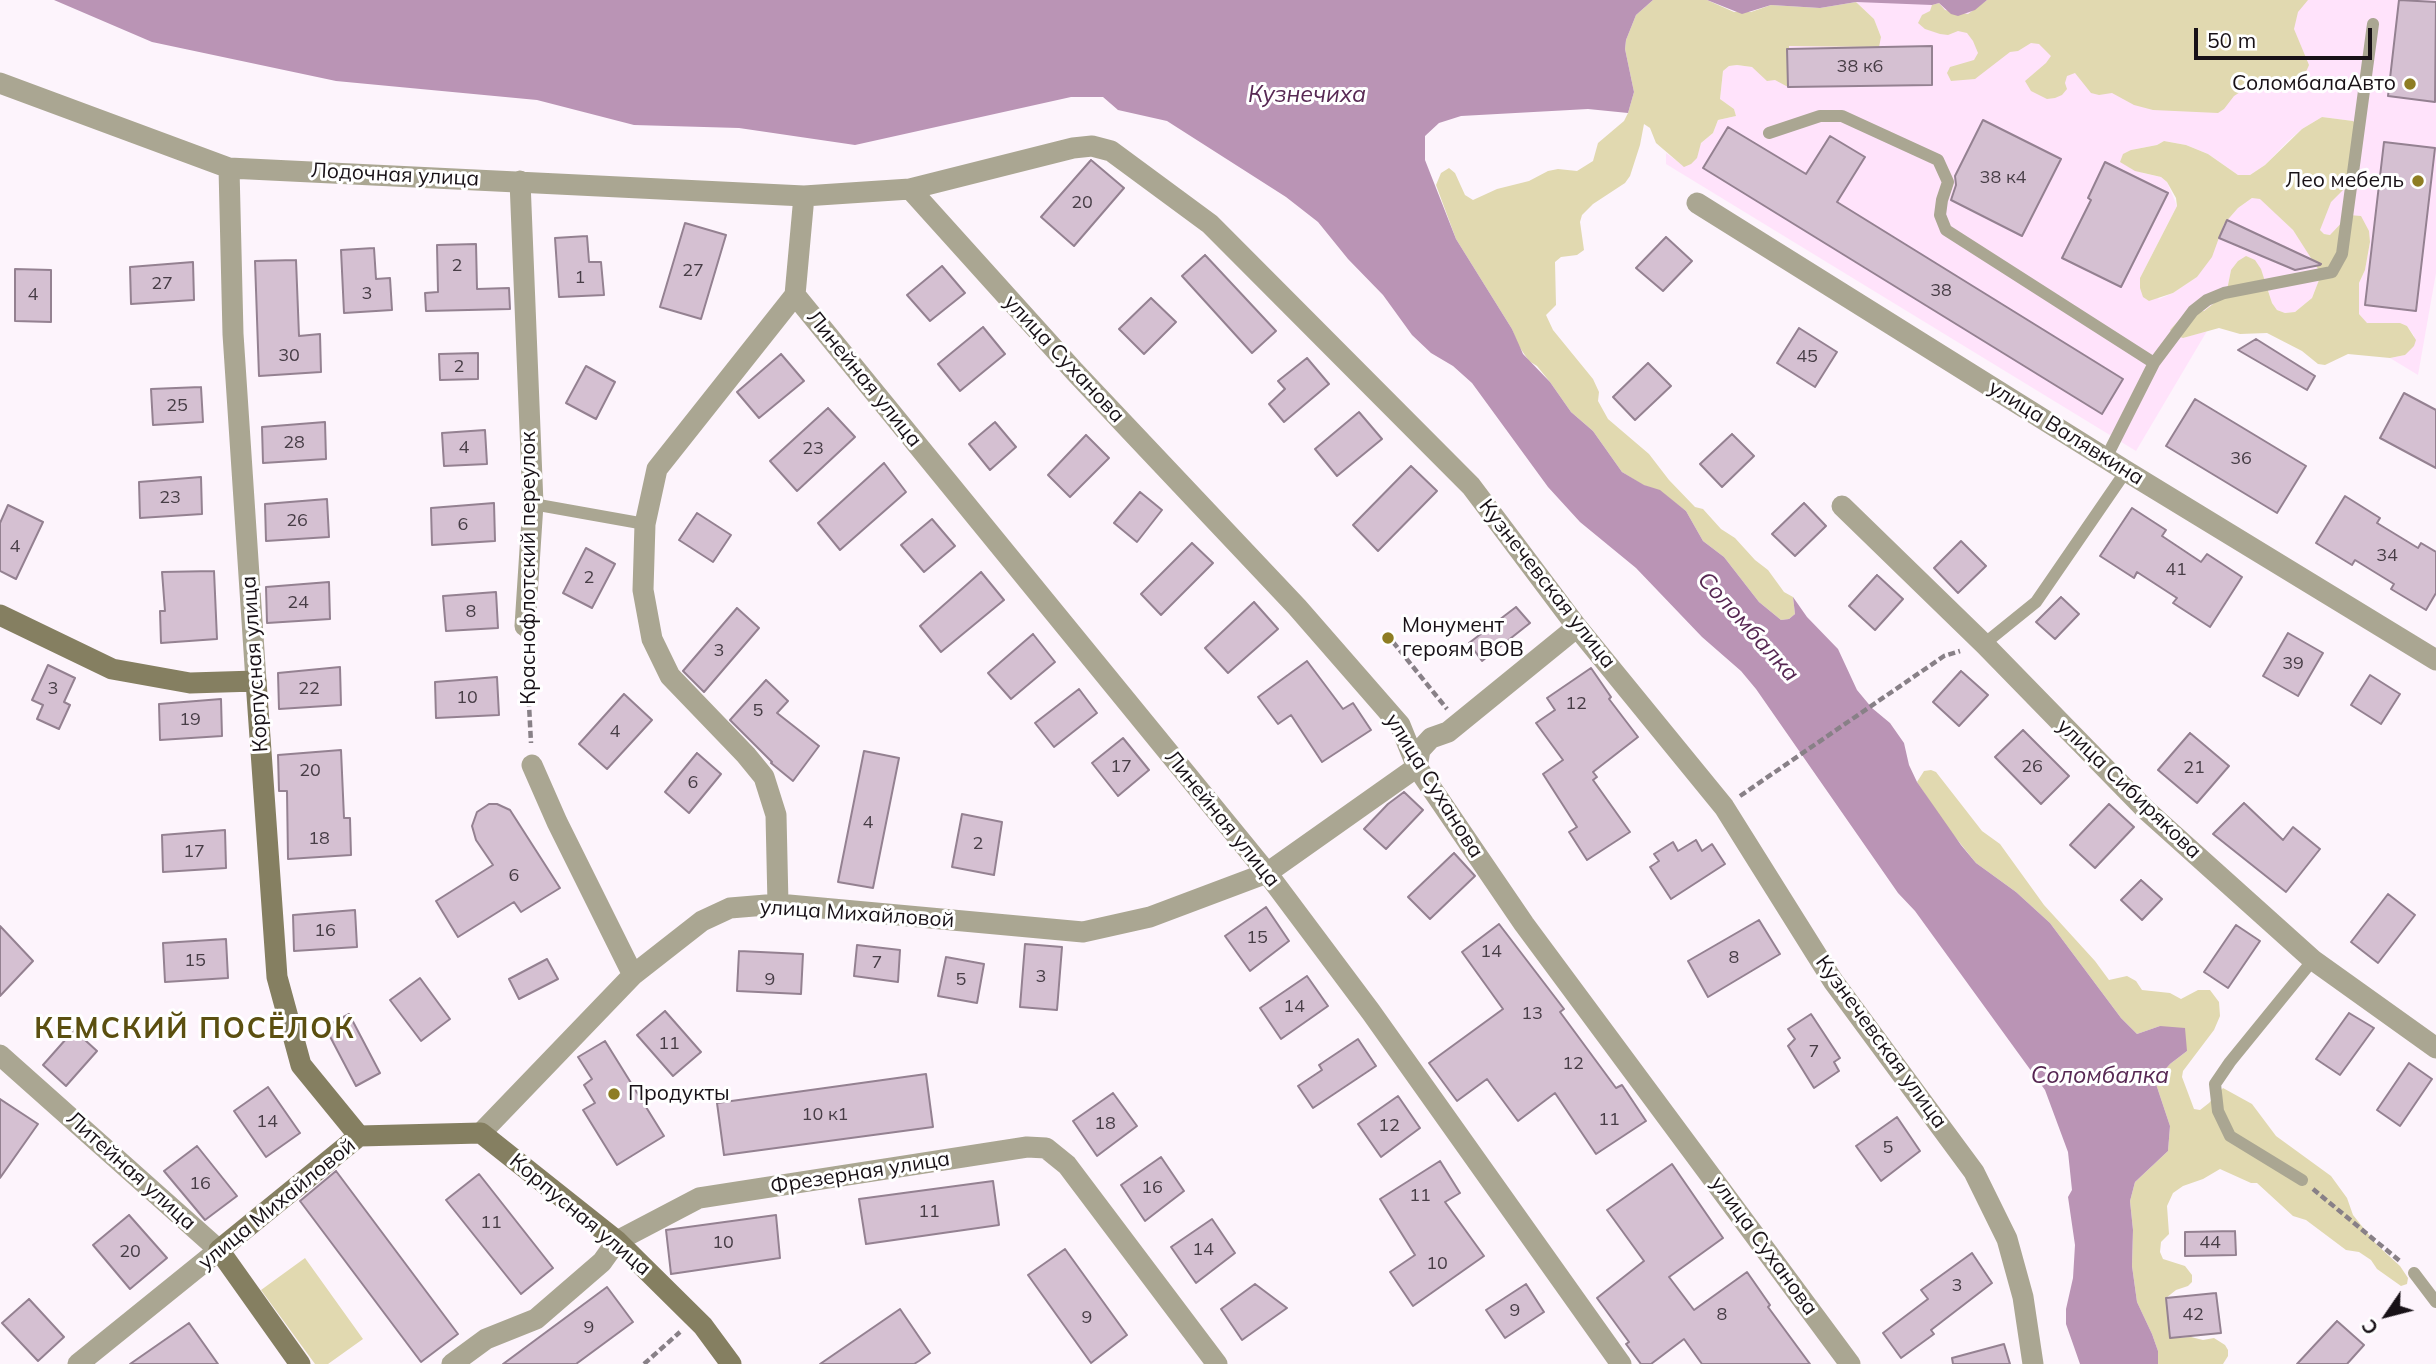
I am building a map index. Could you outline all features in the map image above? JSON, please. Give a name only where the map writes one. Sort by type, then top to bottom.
[{"type":"street","name":"Лодочная улица","points":[[0,83],[229,168],[804,196]]},
{"type":"street","name":"Кузнечевская улица","points":[[804,196],[910,189],[1073,148],[1092,146],[1111,151],[1210,224],[1471,486],[1577,627],[1724,807],[1833,981],[1974,1172],[2007,1238],[2023,1297],[2033,1364]]},
{"type":"street","name":"Корпусная улица","points":[[229,168],[233,334],[276,977],[301,1065],[359,1136]]},
{"type":"street","name":"Краснофлотский переулок","points":[[520,181],[533,504],[525,626]]},
{"type":"street","name":"улица Суханова","points":[[910,189],[1075,372],[1297,607],[1400,725],[1417,767],[1524,924],[1850,1364]]},
{"type":"street","points":[[778,904],[776,815],[764,777],[670,676],[652,639],[643,590],[645,524],[657,469],[795,295],[804,196]]},
{"type":"street","name":"улица Валявкина","points":[[1697,203],[2126,471],[2436,660]]},
{"type":"street","name":"Линейная улица","points":[[795,295],[1267,873],[1371,1012],[1621,1364]]},
{"type":"street","name":"улица Сибирякова","points":[[1843,506],[1984,644],[2146,810],[2313,960],[2436,1048]]},
{"type":"street","points":[[0,615],[112,669],[190,683],[256,681]]},
{"type":"street","name":"улица Михайловой","points":[[78,1364],[359,1136],[481,1133],[632,975],[702,921],[730,908],[778,904],[1083,932],[1150,917],[1267,873],[1417,767],[1420,750],[1432,737],[1448,732],[1577,627]]},
{"type":"street","points":[[532,765],[632,975]]},
{"type":"street","name":"Литейная улица","points":[[0,1055],[219,1250],[300,1364]]},
{"type":"street","name":"Корпусная улица","points":[[481,1133],[617,1241],[695,1318],[731,1364]]},
{"type":"street","name":"Фрезерная улица","points":[[452,1364],[486,1339],[536,1319],[603,1262],[617,1241],[699,1198],[1027,1147],[1046,1148],[1067,1165],[1217,1364]]},
{"type":"lane","points":[[2106,458],[2154,363],[2193,311],[2207,300],[2224,293],[2332,272],[2342,254],[2373,24]]},
{"type":"lane","points":[[1769,134],[1820,116],[1842,116],[1938,160],[1948,182],[1940,215],[1946,230],[2154,363]]},
{"type":"lane","points":[[1984,644],[2036,602],[2126,471]]},
{"type":"lane","points":[[533,504],[645,524]]},
{"type":"lane","points":[[2302,1180],[2230,1136],[2218,1111],[2215,1084],[2313,960]]},
{"type":"lane","points":[[2414,1273],[2436,1301]]},
{"type":"path","name":"Краснофлотский переулок","points":[[525,626],[532,765]]},
{"type":"path","points":[[1393,642],[1458,723]]},
{"type":"path","points":[[1751,789],[1944,656],[1984,644]]},
{"type":"path","points":[[2302,1180],[2414,1273]]},
{"type":"path","points":[[644,1364],[695,1318]]},
{"type":"shaded area","points":[[1653,0],[1707,0],[1734,12],[1751,12],[1771,5],[1820,8],[1856,2],[1874,19],[1881,37],[1879,47],[1789,46],[1788,87],[1775,80],[1767,81],[1752,67],[1729,66],[1723,71],[1720,99],[1734,109],[1736,116],[1718,120],[1713,133],[1701,143],[1697,158],[1684,167],[1656,143],[1650,128],[1644,124],[1630,176],[1625,183],[1593,204],[1582,215],[1580,222],[1584,250],[1577,255],[1561,257],[1555,262],[1556,305],[1546,315],[1553,330],[1593,379],[1599,392],[1598,401],[1608,419],[1649,454],[1695,507],[1703,509],[1721,529],[1735,538],[1768,570],[1784,592],[1793,597],[1795,614],[1789,619],[1781,620],[1759,602],[1724,557],[1703,541],[1686,511],[1660,491],[1643,485],[1622,472],[1593,431],[1571,412],[1537,366],[1529,361],[1456,239],[1436,185],[1441,173],[1449,168],[1455,173],[1465,195],[1473,200],[1497,189],[1529,181],[1548,171],[1577,171],[1593,161],[1598,143],[1624,121],[1628,113],[1634,92],[1625,49],[1626,40],[1636,15]]},
{"type":"shaded area","points":[[1987,0],[2308,0],[2298,12],[2294,29],[2309,65],[2302,81],[2288,91],[2278,92],[2254,83],[2234,96],[2218,113],[2153,110],[2134,105],[2112,93],[2091,93],[2075,73],[2067,76],[2067,89],[2062,95],[2047,99],[2031,91],[2025,81],[2051,56],[2039,44],[2031,43],[2018,51],[2010,52],[1975,79],[1951,81],[1947,73],[1950,67],[1974,60],[1978,53],[1973,41],[1967,33],[1958,31],[1948,35],[1940,34],[1925,29],[1918,23],[1922,15],[1930,11],[1932,5],[1939,3],[1945,10],[1968,14]]},
{"type":"shaded area","points":[[2436,0],[2436,273],[2418,375],[2390,358],[2405,355],[2414,336],[2407,326],[2366,323],[2359,314],[2359,283],[2365,270],[2370,242],[2341,226],[2330,235],[2320,230],[2353,121],[2322,117],[2302,129],[2265,165],[2244,176],[2238,175],[2208,154],[2186,145],[2164,141],[2131,150],[2143,173],[2161,177],[2167,182],[2177,206],[2140,278],[2159,299],[2197,277],[2224,224],[2238,208],[2252,198],[2260,198],[2293,230],[2318,269],[2319,280],[2312,298],[2295,312],[2285,313],[2277,310],[2272,303],[2265,280],[2231,270],[2227,290],[2222,297],[2204,311],[2195,312],[2183,338],[2207,331],[2136,451],[1666,164],[1666,153],[1684,166],[1701,143],[1713,133],[1718,120],[1736,116],[1734,109],[1720,99],[1723,71],[1729,66],[1752,67],[1788,86],[1788,46],[1881,37],[1874,19],[1856,2]]},
{"type":"shaded area","points":[[2322,117],[2353,121],[2357,125],[2345,188],[2331,202],[2320,230],[2330,235],[2349,215],[2361,216],[2369,231],[2370,242],[2365,270],[2359,283],[2359,314],[2367,323],[2400,323],[2407,326],[2416,340],[2414,346],[2405,355],[2390,358],[2348,354],[2325,365],[2318,364],[2302,351],[2267,333],[2240,334],[2219,328],[2183,338],[2174,335],[2170,330],[2180,319],[2204,311],[2222,297],[2227,290],[2231,270],[2246,256],[2255,260],[2261,269],[2272,303],[2277,310],[2285,313],[2295,312],[2312,298],[2319,280],[2318,269],[2293,230],[2260,199],[2252,198],[2238,208],[2224,224],[2212,257],[2197,277],[2173,293],[2149,301],[2143,297],[2140,278],[2177,206],[2176,198],[2161,177],[2135,171],[2120,162],[2123,154],[2164,141],[2186,145],[2208,154],[2238,175],[2250,175],[2265,165],[2302,129]]},
{"type":"shaded area","points":[[1924,771],[1936,772],[1982,831],[2000,844],[2044,905],[2109,980],[2127,976],[2136,981],[2142,990],[2170,993],[2181,999],[2198,990],[2210,990],[2219,1002],[2220,1016],[2214,1030],[2183,1071],[2182,1077],[2194,1109],[2200,1110],[2223,1088],[2252,1104],[2276,1136],[2331,1176],[2347,1198],[2353,1215],[2377,1245],[2400,1266],[2408,1278],[2407,1284],[2401,1286],[2359,1252],[2346,1250],[2306,1220],[2293,1216],[2257,1183],[2251,1183],[2220,1169],[2173,1193],[2167,1206],[2169,1234],[2161,1242],[2160,1252],[2163,1259],[2185,1266],[2192,1275],[2192,1282],[2188,1286],[2176,1290],[2166,1298],[2170,1338],[2214,1338],[2225,1345],[2228,1356],[2223,1364],[2158,1364],[2158,1351],[2137,1302],[2132,1266],[2133,1230],[2130,1201],[2135,1182],[2168,1151],[2170,1126],[2155,1081],[2170,1064],[2187,1051],[2160,1026],[2137,1034],[2121,1018],[2050,923],[2016,892],[1976,863],[1947,827],[1917,782]]},
{"type":"shaded area","points":[[305,1258],[363,1339],[328,1364],[315,1364],[261,1290]]},
{"type":"water","points":[[54,0],[1653,0],[1636,15],[1626,40],[1625,49],[1634,92],[1628,113],[1588,109],[1461,116],[1439,123],[1425,136],[1425,160],[1456,239],[1512,329],[1523,354],[1550,382],[1571,412],[1593,431],[1622,472],[1644,485],[1660,490],[1686,511],[1703,541],[1724,557],[1759,602],[1781,620],[1789,619],[1795,614],[1793,597],[1807,617],[1838,649],[1857,690],[1872,708],[1890,723],[1904,743],[1909,765],[1917,782],[1961,845],[1976,863],[2016,892],[2050,923],[2121,1018],[2137,1034],[2160,1026],[2185,1028],[2187,1051],[2170,1064],[2155,1081],[2170,1126],[2168,1151],[2135,1182],[2130,1201],[2133,1230],[2132,1266],[2137,1302],[2158,1351],[2158,1364],[2080,1364],[2066,1324],[2075,1245],[2068,1197],[2072,1190],[2068,1152],[2045,1090],[1915,911],[1898,893],[1756,689],[1636,568],[1580,522],[1548,487],[1472,383],[1453,366],[1431,353],[1412,335],[1383,295],[1348,259],[1318,222],[1286,197],[1167,121],[1118,110],[1103,97],[1071,97],[855,145],[739,128],[634,125],[537,100],[336,81],[152,42]]},
{"type":"water","points":[[1707,0],[1987,0],[1975,10],[1958,16],[1951,14],[1939,3],[1856,2],[1820,8],[1771,5],[1742,14]]},
{"type":"building","points":[[2399,0],[2436,2],[2435,102],[2388,96]]},
{"type":"building","points":[[1932,46],[1932,85],[1788,87],[1787,49]]},
{"type":"building","points":[[1983,120],[2061,159],[2022,236],[1951,200],[1956,185],[1955,176]]},
{"type":"building","points":[[1728,127],[1806,174],[1830,136],[1865,157],[1837,202],[2123,379],[2102,414],[1703,168]]},
{"type":"building","points":[[2384,142],[2435,148],[2416,311],[2365,305]]},
{"type":"building","points":[[1091,160],[1124,188],[1074,246],[1041,217]]},
{"type":"building","points":[[2105,162],[2168,193],[2121,287],[2062,258],[2091,200],[2088,198]]},
{"type":"building","points":[[2227,220],[2321,264],[2295,270],[2219,238]]},
{"type":"building","points":[[685,223],[726,235],[701,319],[660,307]]},
{"type":"building","points":[[587,236],[589,262],[601,262],[604,295],[559,297],[555,238]]},
{"type":"building","points":[[1666,237],[1692,261],[1663,291],[1636,268]]},
{"type":"building","points":[[476,244],[477,289],[509,288],[510,309],[426,311],[425,293],[438,292],[437,245]]},
{"type":"building","points":[[374,248],[376,279],[390,278],[392,310],[344,313],[341,250]]},
{"type":"building","points":[[1205,255],[1276,331],[1252,353],[1182,276]]},
{"type":"building","points":[[296,260],[299,336],[320,334],[321,372],[259,376],[255,261]]},
{"type":"building","points":[[193,262],[194,300],[131,304],[130,267]]},
{"type":"building","points":[[942,266],[965,293],[930,321],[907,295]]},
{"type":"building","points":[[15,269],[51,270],[51,322],[15,321]]},
{"type":"building","points":[[1151,298],[1176,322],[1144,354],[1119,329]]},
{"type":"building","points":[[983,327],[1005,354],[960,391],[938,364]]},
{"type":"building","points":[[1799,328],[1837,352],[1815,387],[1777,363]]},
{"type":"building","points":[[2256,339],[2315,376],[2307,390],[2238,350]]},
{"type":"building","points":[[478,353],[478,379],[440,380],[439,354]]},
{"type":"building","points":[[781,354],[804,381],[759,418],[737,392]]},
{"type":"building","points":[[1307,358],[1329,384],[1284,422],[1269,404],[1285,389],[1278,381]]},
{"type":"building","points":[[1648,363],[1671,386],[1635,420],[1613,397]]},
{"type":"building","points":[[586,366],[615,382],[596,419],[566,403]]},
{"type":"building","points":[[201,387],[203,422],[153,425],[151,389]]},
{"type":"building","points":[[2404,393],[2436,410],[2436,468],[2380,438]]},
{"type":"building","points":[[2195,399],[2306,466],[2277,513],[2166,446]]},
{"type":"building","points":[[828,408],[855,437],[797,491],[770,461]]},
{"type":"building","points":[[1359,412],[1382,439],[1337,476],[1315,449]]},
{"type":"building","points":[[325,422],[326,459],[263,463],[262,427]]},
{"type":"building","points":[[995,422],[1016,447],[990,470],[969,444]]},
{"type":"building","points":[[485,430],[487,464],[444,466],[442,433]]},
{"type":"building","points":[[1732,434],[1754,456],[1722,487],[1700,464]]},
{"type":"building","points":[[1086,435],[1109,458],[1070,497],[1048,475]]},
{"type":"building","points":[[884,463],[906,492],[840,550],[818,523]]},
{"type":"building","points":[[1411,466],[1437,491],[1378,551],[1353,525]]},
{"type":"building","points":[[201,477],[202,514],[140,518],[139,482]]},
{"type":"building","points":[[1140,492],[1162,510],[1137,542],[1114,523]]},
{"type":"building","points":[[2345,496],[2380,518],[2377,523],[2418,548],[2421,543],[2436,552],[2436,593],[2426,610],[2391,589],[2394,584],[2355,560],[2352,565],[2316,543]]},
{"type":"building","points":[[327,499],[329,537],[266,541],[265,504]]},
{"type":"building","points":[[494,503],[495,541],[432,545],[431,508]]},
{"type":"building","points":[[1804,503],[1826,526],[1795,556],[1772,534]]},
{"type":"building","points":[[8,505],[43,522],[16,579],[0,571],[0,523]]},
{"type":"building","points":[[2132,508],[2166,530],[2162,536],[2201,562],[2207,554],[2242,577],[2210,627],[2173,603],[2177,598],[2137,572],[2134,578],[2100,556]]},
{"type":"building","points":[[697,513],[731,535],[713,562],[679,540]]},
{"type":"building","points":[[932,519],[955,546],[924,572],[901,545]]},
{"type":"building","points":[[1961,541],[1986,566],[1958,593],[1934,568]]},
{"type":"building","points":[[1192,543],[1213,563],[1161,615],[1141,594]]},
{"type":"building","points":[[586,548],[615,564],[592,608],[563,593]]},
{"type":"building","points":[[214,571],[217,639],[161,643],[160,611],[165,611],[162,572]]},
{"type":"building","points":[[981,572],[1004,600],[941,652],[920,626]]},
{"type":"building","points":[[1877,575],[1903,599],[1875,630],[1849,606]]},
{"type":"building","points":[[329,582],[330,619],[267,623],[266,587]]},
{"type":"building","points":[[496,592],[498,628],[446,631],[443,596]]},
{"type":"building","points":[[2061,597],[2079,614],[2055,639],[2036,622]]},
{"type":"building","points":[[1254,602],[1278,629],[1228,673],[1205,648]]},
{"type":"building","points":[[1516,607],[1530,623],[1482,661],[1469,643]]},
{"type":"building","points":[[737,608],[759,628],[704,692],[683,671]]},
{"type":"building","points":[[2288,633],[2323,653],[2298,696],[2263,676]]},
{"type":"building","points":[[1033,634],[1055,662],[1011,699],[988,673]]},
{"type":"building","points":[[1307,661],[1343,709],[1353,703],[1371,730],[1322,762],[1291,715],[1278,724],[1258,697]]},
{"type":"building","points":[[48,665],[75,678],[64,702],[70,705],[59,729],[37,719],[43,705],[32,700]]},
{"type":"building","points":[[340,667],[341,705],[279,709],[278,673]]},
{"type":"building","points":[[1591,668],[1611,697],[1609,699],[1638,737],[1593,772],[1597,777],[1593,780],[1630,832],[1587,860],[1569,832],[1577,827],[1543,774],[1563,760],[1536,723],[1555,710],[1547,698]]},
{"type":"building","points":[[1961,671],[1988,695],[1959,726],[1933,702]]},
{"type":"building","points":[[2370,675],[2400,694],[2381,724],[2351,705]]},
{"type":"building","points":[[497,677],[499,715],[436,718],[435,682]]},
{"type":"building","points":[[766,680],[788,701],[777,713],[819,746],[793,781],[771,763],[730,720]]},
{"type":"building","points":[[1079,689],[1097,713],[1054,747],[1035,723]]},
{"type":"building","points":[[624,694],[652,720],[607,769],[579,744]]},
{"type":"building","points":[[221,699],[222,736],[160,740],[159,704]]},
{"type":"building","points":[[2023,730],[2069,776],[2041,804],[1995,757]]},
{"type":"building","points":[[2190,733],[2229,766],[2197,803],[2158,770]]},
{"type":"building","points":[[1123,738],[1149,770],[1118,796],[1092,763]]},
{"type":"building","points":[[341,750],[344,818],[350,818],[351,855],[288,859],[287,791],[279,791],[278,755]]},
{"type":"building","points":[[864,751],[899,758],[873,888],[838,882]]},
{"type":"building","points":[[697,753],[721,774],[689,813],[665,792]]},
{"type":"building","points":[[1404,792],[1423,810],[1386,849],[1364,829]]},
{"type":"building","points":[[2244,803],[2283,840],[2293,827],[2320,849],[2286,892],[2213,834]]},
{"type":"building","points":[[489,804],[497,804],[510,810],[560,888],[521,912],[514,902],[458,937],[436,901],[493,865],[476,840],[472,826],[477,812]]},
{"type":"building","points":[[2109,804],[2134,827],[2095,868],[2070,845]]},
{"type":"building","points":[[962,814],[1002,822],[994,875],[952,867]]},
{"type":"building","points":[[225,830],[226,868],[163,872],[162,835]]},
{"type":"building","points":[[1696,840],[1702,851],[1712,844],[1725,864],[1671,899],[1650,867],[1659,861],[1654,854],[1673,842],[1678,851]]},
{"type":"building","points":[[1454,853],[1475,876],[1430,919],[1408,897]]},
{"type":"building","points":[[2141,880],[2162,899],[2142,920],[2121,900]]},
{"type":"building","points":[[2388,894],[2415,915],[2378,963],[2351,942]]},
{"type":"building","points":[[1266,907],[1289,941],[1250,971],[1225,936]]},
{"type":"building","points":[[355,910],[357,947],[294,951],[293,915]]},
{"type":"building","points":[[1759,920],[1780,954],[1708,997],[1688,961]]},
{"type":"building","points":[[1499,924],[1564,1009],[1560,1012],[1616,1088],[1622,1085],[1646,1121],[1596,1154],[1555,1093],[1518,1121],[1487,1079],[1457,1101],[1429,1063],[1503,1009],[1462,952]]},
{"type":"building","points":[[2236,925],[2260,941],[2228,988],[2204,972]]},
{"type":"building","points":[[0,926],[33,961],[0,996]]},
{"type":"building","points":[[226,939],[228,978],[165,982],[163,943]]},
{"type":"building","points":[[1025,944],[1062,947],[1057,1010],[1020,1007]]},
{"type":"building","points":[[857,945],[900,950],[898,982],[854,976]]},
{"type":"building","points":[[739,951],[803,954],[801,994],[737,991]]},
{"type":"building","points":[[946,957],[984,964],[977,1003],[938,996]]},
{"type":"building","points":[[547,959],[558,979],[519,999],[509,979]]},
{"type":"building","points":[[1307,976],[1328,1006],[1281,1039],[1260,1008]]},
{"type":"building","points":[[420,978],[450,1019],[421,1041],[390,1000]]},
{"type":"building","points":[[665,1011],[701,1052],[673,1076],[637,1035]]},
{"type":"building","points":[[2349,1013],[2374,1028],[2340,1075],[2316,1059]]},
{"type":"building","points":[[349,1014],[380,1073],[356,1086],[325,1027]]},
{"type":"building","points":[[1811,1014],[1840,1058],[1834,1062],[1839,1071],[1814,1088],[1788,1046],[1795,1039],[1788,1029]]},
{"type":"building","points":[[74,1030],[97,1051],[66,1086],[43,1065]]},
{"type":"building","points":[[1358,1039],[1376,1066],[1313,1108],[1298,1086],[1322,1070],[1319,1065]]},
{"type":"building","name":"Продукты","points":[[605,1041],[664,1136],[617,1165],[583,1110],[595,1103],[584,1085],[592,1079],[578,1057]]},
{"type":"building","points":[[2409,1063],[2432,1079],[2400,1126],[2377,1110]]},
{"type":"building","points":[[926,1074],[933,1127],[724,1155],[717,1103]]},
{"type":"building","points":[[268,1087],[300,1133],[266,1157],[234,1111]]},
{"type":"building","points":[[1113,1093],[1137,1126],[1097,1156],[1073,1121]]},
{"type":"building","points":[[1398,1096],[1420,1128],[1381,1157],[1358,1124]]},
{"type":"building","points":[[0,1099],[38,1124],[0,1178]]},
{"type":"building","points":[[1897,1117],[1920,1151],[1881,1181],[1856,1146]]},
{"type":"building","points":[[197,1146],[237,1196],[205,1220],[164,1171]]},
{"type":"building","points":[[1161,1157],[1184,1191],[1145,1221],[1121,1185]]},
{"type":"building","points":[[1440,1161],[1460,1193],[1445,1202],[1484,1256],[1413,1306],[1390,1272],[1415,1255],[1380,1199]]},
{"type":"building","points":[[1672,1164],[1723,1238],[1669,1277],[1694,1310],[1747,1272],[1770,1305],[1768,1307],[1810,1364],[1702,1364],[1684,1339],[1651,1364],[1641,1364],[1626,1344],[1629,1342],[1597,1298],[1644,1261],[1607,1210]]},
{"type":"building","points":[[336,1171],[458,1334],[421,1362],[300,1201]]},
{"type":"building","points":[[479,1174],[553,1268],[521,1294],[446,1200]]},
{"type":"building","points":[[993,1181],[999,1225],[866,1244],[859,1199]]},
{"type":"building","points":[[129,1215],[167,1258],[130,1289],[93,1245]]},
{"type":"building","points":[[776,1215],[780,1258],[671,1274],[666,1230]]},
{"type":"building","points":[[1212,1219],[1235,1253],[1196,1283],[1171,1247]]},
{"type":"building","points":[[2235,1231],[2236,1255],[2185,1256],[2185,1232]]},
{"type":"building","points":[[1065,1249],[1127,1335],[1091,1363],[1028,1275]]},
{"type":"building","points":[[1972,1253],[1992,1283],[1931,1330],[1934,1334],[1901,1358],[1883,1333],[1928,1299],[1921,1290]]},
{"type":"building","points":[[1255,1284],[1287,1308],[1242,1340],[1221,1309]]},
{"type":"building","points":[[1526,1284],[1544,1312],[1505,1338],[1486,1310]]},
{"type":"building","points":[[607,1287],[633,1322],[576,1364],[503,1364]]},
{"type":"building","points":[[2216,1293],[2221,1333],[2170,1338],[2166,1298]]},
{"type":"building","points":[[29,1299],[64,1337],[38,1361],[2,1323]]},
{"type":"building","points":[[900,1309],[930,1353],[919,1361],[914,1364],[820,1364]]},
{"type":"building","points":[[2337,1321],[2364,1345],[2347,1364],[2297,1364]]},
{"type":"building","points":[[189,1323],[218,1364],[130,1364]]},
{"type":"building","points":[[2004,1344],[2010,1364],[1953,1364],[1952,1358]]},
{"type":"place","name":"СоломбалаАвто","points":[[2410,84]]},
{"type":"place","name":"Лео мебель","points":[[2418,181]]},
{"type":"place","name":"Монумент героям ВОВ","points":[[1388,638]]},
{"type":"place","name":"Продукты","points":[[614,1094]]},
{"type":"district","name":"КЕМСКИЙ ПОСЁЛОК","points":[[195,1030]]},
{"type":"water label","name":"Кузнечиха","points":[[1307,95]]},
{"type":"water label","name":"Соломбалка","points":[[1748,627]]},
{"type":"water label","name":"Соломбалка","points":[[2100,1076]]}]
